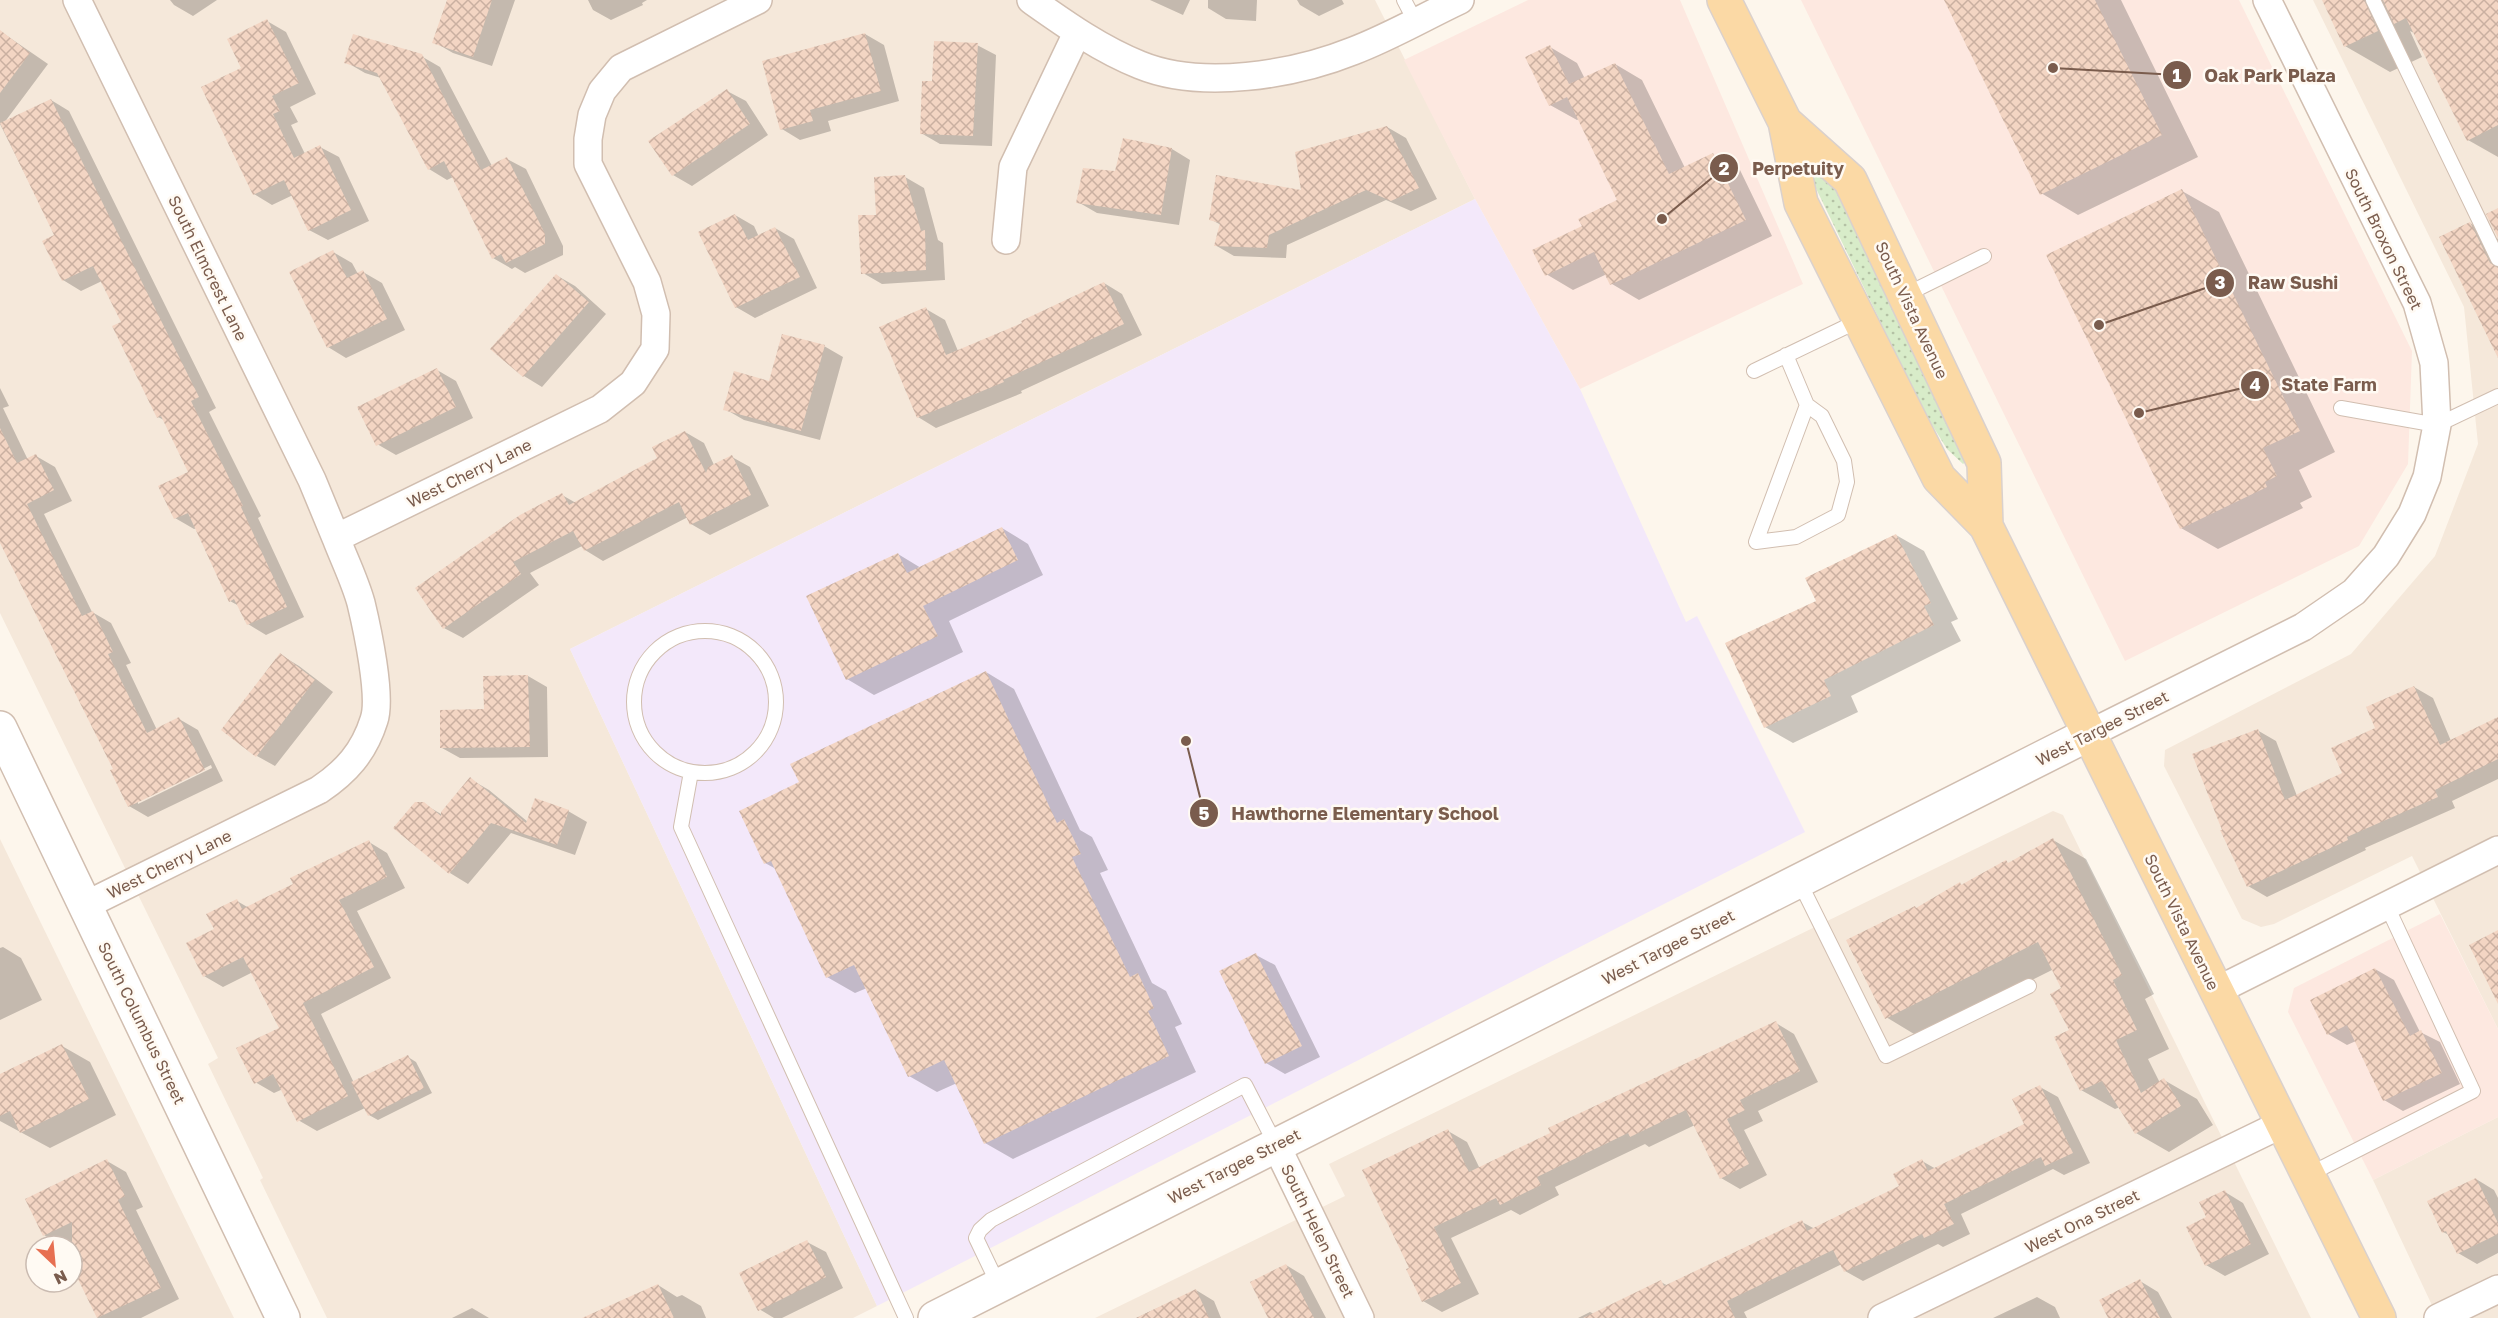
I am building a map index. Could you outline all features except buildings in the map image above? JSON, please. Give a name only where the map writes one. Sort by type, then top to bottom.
[{"type":"main road","name":"South Vista Avenue","points":[[1724,0],[1785,122],[1801,203],[1939,477],[1986,526],[2379,1318]]},
{"type":"main road","name":"South Vista Avenue","points":[[1785,122],[1850,180],[1984,463],[1986,526]]},
{"type":"street","name":"South Elmcrest Lane","points":[[77,0],[312,480],[336,538]]},
{"type":"street","name":"West Cherry Lane","points":[[86,904],[319,790],[343,773],[362,748],[375,718],[376,689],[360,602],[336,538],[600,409],[633,383],[655,349],[656,314],[647,282],[588,164],[588,140],[592,115],[602,91],[621,68],[758,0]]},
{"type":"street","points":[[1030,0],[1077,33],[1141,66],[1185,75],[1232,79],[1290,71],[1353,52],[1410,11],[1460,0]]},
{"type":"street","name":"South Broxon Street","points":[[2267,0],[2417,303],[2434,363],[2437,425],[2427,477],[2412,514],[2386,556]]},
{"type":"street","points":[[1006,240],[1013,167],[1077,33]]},
{"type":"street","name":"West Targee Street","points":[[935,1318],[2303,627],[2354,592],[2386,556]]},
{"type":"street","name":"South Columbus Street","points":[[0,728],[283,1318]]},
{"type":"street","points":[[2216,991],[2498,850]]},
{"type":"street","name":"West Ona Street","points":[[1882,1318],[2282,1124]]},
{"type":"street","name":"South Helen Street","points":[[1276,1145],[1360,1318]]},
{"type":"street","points":[[2438,1318],[2498,1289]]},
{"type":"lane","points":[[2373,0],[2498,259]]},
{"type":"lane","points":[[1905,296],[1984,256]]},
{"type":"lane","points":[[1754,371],[1860,320]]},
{"type":"lane","points":[[1786,355],[1807,405],[1822,416],[1844,461],[1847,482],[1838,515],[1796,537],[1756,542],[1807,405]]},
{"type":"lane","points":[[2341,408],[2437,425],[2498,396]]},
{"type":"lane","points":[[712,630],[735,636],[754,649],[769,667],[776,689],[777,712],[769,734],[756,753],[737,766],[715,773],[691,772],[669,764],[650,748],[638,728],[633,704],[637,680],[648,658],[666,642],[688,632],[712,630]]},
{"type":"lane","points":[[691,772],[681,827],[906,1318]]},
{"type":"lane","points":[[1799,881],[1886,1056],[2029,986]]},
{"type":"lane","points":[[2308,1175],[2473,1090],[2387,906]]},
{"type":"lane","points":[[999,1286],[976,1238],[980,1230],[991,1220],[1245,1085],[1276,1145]]},
{"type":"shaded area","points":[[0,0],[1375,0],[1475,199],[570,649],[877,1306],[853,1318],[327,1318],[260,1180],[263,1178],[208,1064],[218,1058],[0,613]]},
{"type":"shaded area","points":[[1528,0],[1680,0],[1803,284],[1580,389],[1475,199],[1404,60]]},
{"type":"shaded area","points":[[1801,0],[2239,0],[2412,351],[2408,464],[2359,546],[2125,661]]},
{"type":"shaded area","points":[[2313,0],[2498,0],[2498,1029],[2412,856],[2274,924],[2261,927],[2242,919],[2164,766],[2165,750],[2351,654],[2435,556],[2478,444],[2464,307]]},
{"type":"shaded area","points":[[1475,199],[1580,389],[1686,622],[1697,616],[1805,832],[877,1306],[570,649]]},
{"type":"shaded area","points":[[2053,811],[2063,815],[2311,1318],[1095,1318],[1345,1196],[1329,1164]]},
{"type":"shaded area","points":[[0,839],[234,1318],[0,1318]]},
{"type":"shaded area","points":[[2440,914],[2498,1029],[2498,1117],[2373,1180],[2288,1012],[2294,988]]},
{"type":"shaded area","points":[[2498,1117],[2498,1318],[2438,1318],[2373,1180]]},
{"type":"green space","points":[[1796,147],[1828,178],[1834,187],[1967,461],[1963,464],[1947,449],[1924,412]]},
{"type":"place","name":"Oak Park Plaza","points":[[2053,68]]},
{"type":"place","name":"Perpetuity","points":[[1662,219]]},
{"type":"place","name":"Raw Sushi","points":[[2099,325]]},
{"type":"place","name":"State Farm","points":[[2139,413]]},
{"type":"place","name":"Hawthorne Elementary School","points":[[1186,741]]}]
